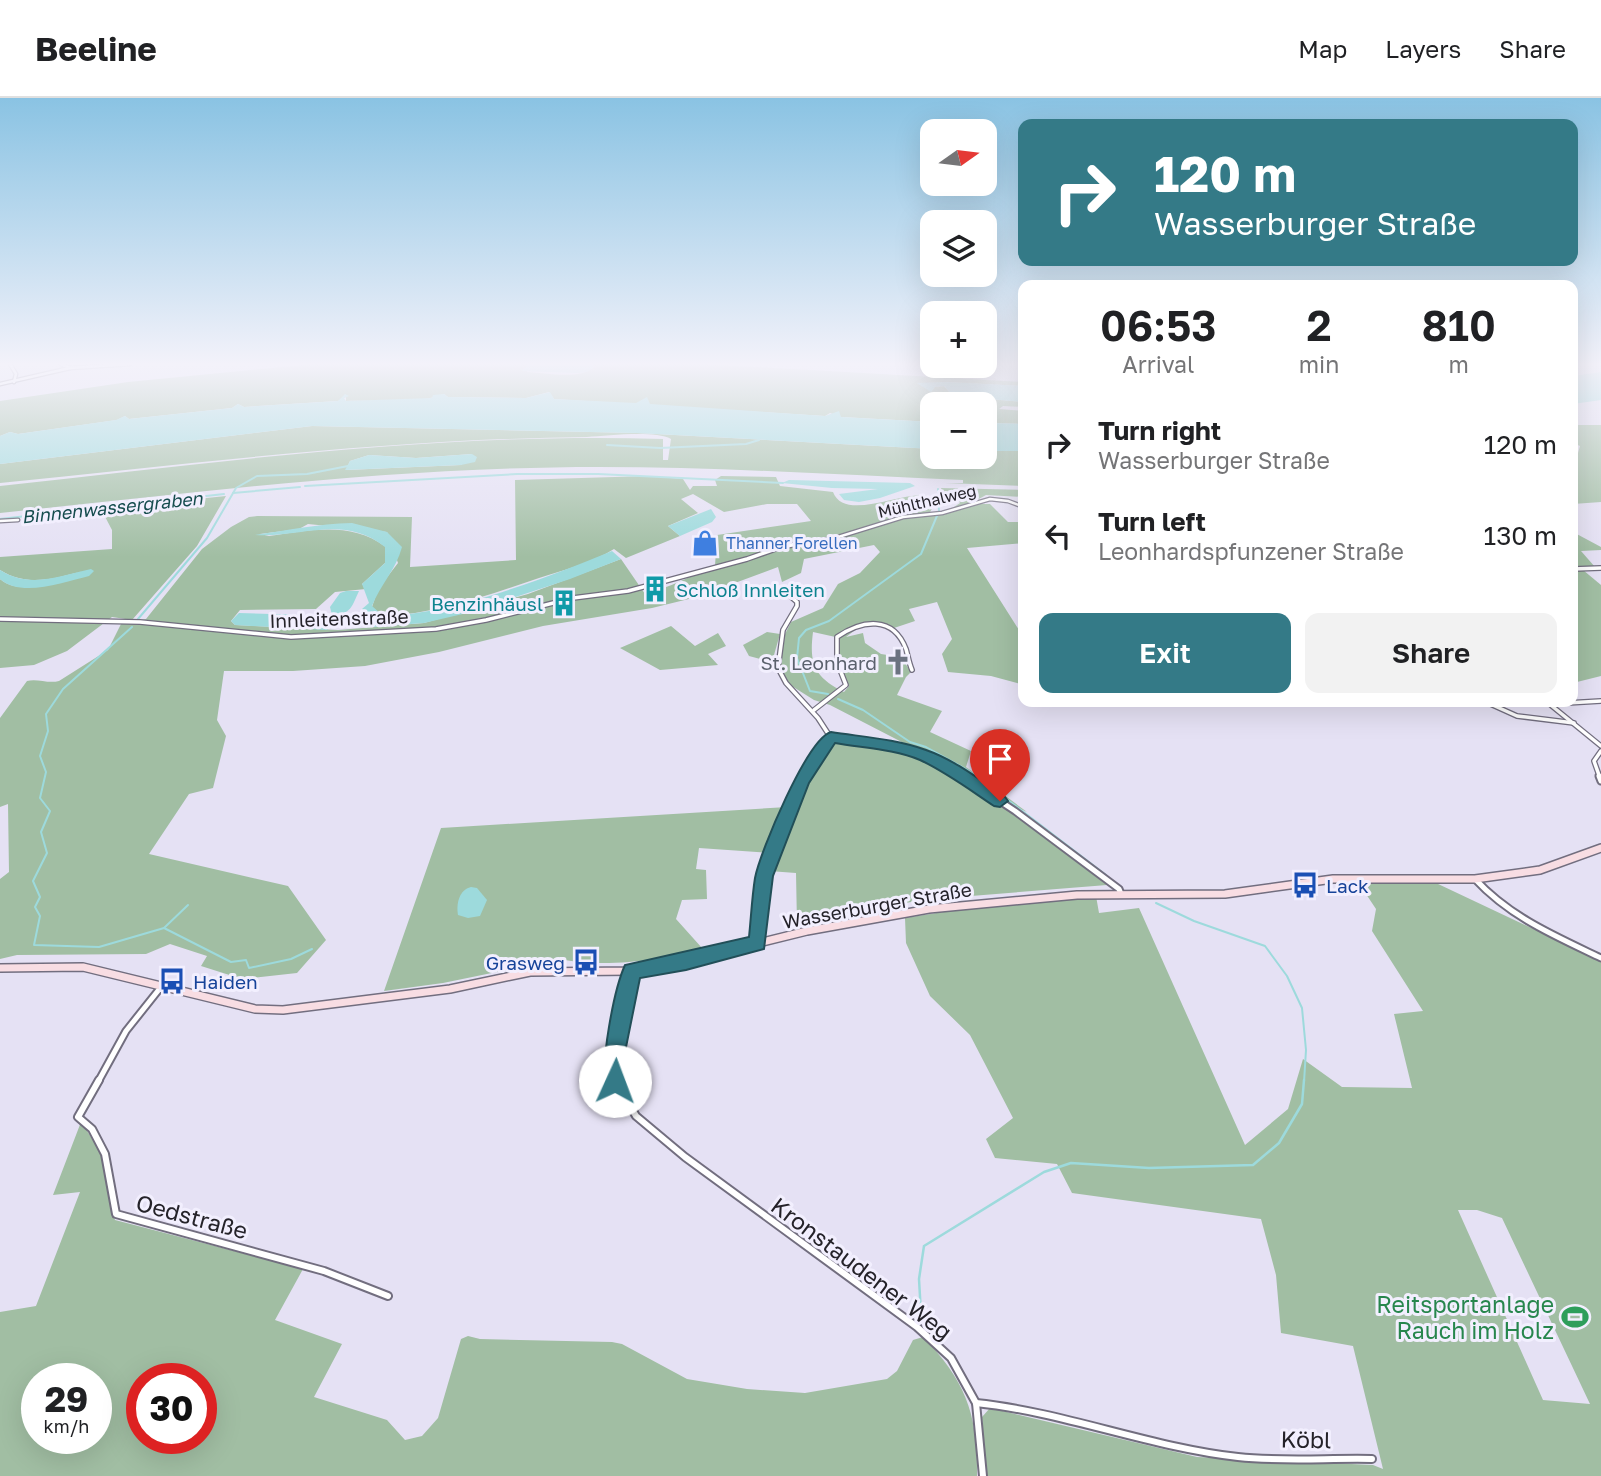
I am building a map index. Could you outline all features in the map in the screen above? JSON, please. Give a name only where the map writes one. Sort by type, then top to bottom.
[{"type":"main road","name":"Wasserburger Straße","points":[[0,968],[63,965],[83,967],[255,1009],[283,1010],[450,989],[530,972],[579,969],[632,971],[686,961],[807,931],[929,909],[1026,899],[1121,894],[1225,894],[1333,878],[1475,879],[1540,870],[1601,848]]},
{"type":"street","name":"Mühlthalweg","points":[[754,556],[792,544],[835,538],[903,517],[940,513],[990,499],[1018,505]]},
{"type":"street","points":[[0,522],[18,520]]},
{"type":"street","name":"Innleitenstraße","points":[[0,619],[140,622],[291,637],[436,629],[486,620],[573,598],[628,591],[754,556]]},
{"type":"street","points":[[1578,569],[1601,568]]},
{"type":"street","points":[[790,596],[797,602],[797,606],[787,616],[777,666],[784,683],[814,710],[831,737],[912,752],[953,770],[1015,811],[1119,889],[1121,894]]},
{"type":"street","points":[[814,710],[846,685],[836,664],[834,651],[837,637],[850,627],[865,621],[875,622],[893,631],[906,650],[912,670]]},
{"type":"street","points":[[1578,704],[1601,701]]},
{"type":"street","points":[[1495,707],[1513,717],[1530,721],[1574,723]]},
{"type":"street","points":[[1553,707],[1601,749],[1594,761],[1601,781]]},
{"type":"street","points":[[757,943],[764,876],[801,783],[831,737]]},
{"type":"street","points":[[1475,879],[1486,893],[1507,910],[1601,958]]},
{"type":"street","name":"Kronstaudener Weg","points":[[632,971],[615,1052],[615,1081],[636,1116],[685,1157],[917,1327],[951,1358],[976,1403],[984,1476]]},
{"type":"street","name":"Oedstraße","points":[[161,987],[126,1031],[78,1117],[85,1121],[102,1144],[112,1182],[112,1203],[116,1214],[324,1271],[388,1296]]},
{"type":"street","name":"Köbl","points":[[976,1403],[1005,1406],[1126,1436],[1239,1457],[1372,1459]]},
{"type":"shaded area","points":[[0,428],[58,428],[18,434],[10,432],[0,436]]},
{"type":"shaded area","points":[[58,428],[293,428],[0,464],[0,436],[10,432],[18,434]]},
{"type":"shaded area","points":[[293,428],[419,428],[637,433],[920,448],[920,469],[997,469],[997,451],[1018,451],[1018,486],[945,483],[963,483],[963,480],[735,470],[644,467],[523,468],[298,482],[0,513],[0,486],[331,451],[497,440],[663,439],[663,460],[668,460],[671,439],[630,434],[440,442],[293,453],[0,483],[0,464]],"holes":[[[472,454],[461,465],[346,470],[350,461],[369,455],[416,458]]]},
{"type":"shaded area","points":[[419,428],[920,428],[920,448],[637,433]]},
{"type":"shaded area","points":[[997,428],[1018,428],[1018,451],[997,451]]},
{"type":"shaded area","points":[[1578,428],[1601,428],[1601,502],[1578,504]]},
{"type":"shaded area","points":[[472,454],[477,457],[475,462],[461,465],[345,470],[350,461],[369,455],[416,458]]},
{"type":"shaded area","points":[[648,476],[683,479],[690,490],[693,486],[717,486],[715,480],[721,476],[776,477],[780,486],[833,492],[840,501],[850,505],[878,503],[908,496],[931,497],[935,503],[929,514],[948,511],[960,503],[958,500],[946,500],[941,488],[1018,490],[1018,497],[986,495],[977,500],[981,504],[990,504],[1008,522],[1018,522],[1018,544],[967,548],[1018,629],[1018,683],[991,676],[948,672],[942,654],[952,639],[937,602],[909,609],[915,621],[894,628],[863,624],[846,637],[863,633],[865,643],[881,654],[894,656],[898,667],[903,665],[901,657],[911,672],[897,695],[942,711],[930,732],[971,751],[966,767],[1027,812],[994,797],[956,770],[830,705],[814,700],[787,683],[780,667],[785,634],[791,622],[823,608],[838,584],[860,573],[880,552],[874,545],[804,559],[801,573],[782,582],[778,567],[697,597],[652,608],[543,626],[439,652],[365,666],[293,671],[224,671],[217,720],[226,736],[213,788],[189,794],[149,854],[288,886],[326,940],[297,973],[242,979],[201,966],[207,956],[170,944],[146,954],[17,955],[0,959],[0,879],[9,872],[8,804],[0,807],[0,718],[27,681],[59,681],[108,650],[121,624],[146,619],[202,549],[249,517],[412,517],[410,567],[516,560],[515,480]],"holes":[[[693,494],[724,512],[767,504],[797,504],[811,521],[717,535],[715,566],[645,594],[621,559],[528,594],[424,623],[338,630],[235,625],[231,621],[240,610],[316,609],[335,592],[366,589],[362,584],[385,563],[386,547],[359,533],[330,530],[269,536],[260,534],[299,529],[308,524],[387,532],[398,563],[378,589],[372,607],[383,616],[423,612],[481,597],[578,566],[614,549],[626,558],[680,536],[668,526],[698,513],[681,499]],[[813,632],[840,638],[838,664],[849,686],[844,692],[820,675],[812,653]]]},
{"type":"shaded area","points":[[789,480],[910,483],[915,486],[859,502],[844,500],[839,494],[878,489],[782,483]]},
{"type":"shaded area","points":[[226,496],[197,546],[132,620],[112,617],[67,651],[34,665],[0,668],[0,579],[19,587],[30,587],[83,571],[51,579],[30,580],[0,570],[0,557],[112,549],[112,530],[101,509]]},
{"type":"shaded area","points":[[711,509],[716,517],[712,522],[680,536],[668,526]]},
{"type":"shaded area","points":[[352,523],[387,532],[402,547],[372,606],[383,616],[411,614],[469,602],[529,583],[612,551],[621,559],[467,613],[424,623],[372,627],[362,609],[369,603],[362,584],[385,563],[385,547],[369,537],[338,529],[255,535]]},
{"type":"shaded area","points":[[1578,535],[1601,547],[1601,550],[1581,551],[1595,567],[1578,568]]},
{"type":"shaded area","points":[[91,569],[94,571],[89,576],[43,587],[19,587],[0,579],[0,570],[11,576],[34,580]]},
{"type":"shaded area","points":[[1578,570],[1583,570],[1601,585],[1601,676],[1578,682]]},
{"type":"shaded area","points":[[359,591],[347,611],[332,615],[330,607],[340,593]]},
{"type":"shaded area","points":[[239,613],[305,615],[331,624],[327,630],[235,625],[231,621]]},
{"type":"shaded area","points":[[671,626],[695,646],[718,633],[726,646],[708,654],[718,665],[660,670],[620,648]]},
{"type":"shaded area","points":[[767,632],[780,634],[772,662],[749,656],[743,645]]},
{"type":"shaded area","points":[[834,740],[919,756],[1012,811],[1107,885],[921,900],[797,925],[796,873],[769,871],[804,786]]},
{"type":"shaded area","points":[[787,807],[772,853],[699,848],[696,869],[706,870],[707,899],[682,900],[676,919],[702,948],[631,962],[594,963],[560,959],[443,983],[384,991],[441,828]]},
{"type":"shaded area","points":[[1358,882],[1436,883],[1601,961],[1601,1476],[986,1476],[982,1417],[990,1408],[1197,1457],[1373,1465],[1383,1469],[1353,1346],[1281,1333],[1276,1275],[1261,1219],[1072,1193],[1057,1164],[995,1158],[986,1139],[1013,1118],[970,1035],[930,996],[906,943],[905,918],[1018,900],[1096,896],[1099,913],[1139,908],[1245,1145],[1288,1109],[1303,1059],[1342,1087],[1412,1088],[1394,1014],[1423,1011],[1372,931],[1376,909]],"holes":[[[1458,1210],[1477,1210],[1502,1218],[1590,1404],[1543,1400]]]},
{"type":"shaded area","points":[[471,887],[477,888],[487,900],[480,916],[468,918],[458,915],[458,906],[461,894]]},
{"type":"shaded area","points":[[81,1122],[96,1145],[107,1170],[115,1220],[303,1269],[275,1320],[342,1344],[314,1397],[387,1420],[405,1440],[422,1436],[438,1418],[461,1339],[468,1336],[480,1339],[612,1342],[622,1344],[687,1379],[747,1389],[805,1393],[887,1379],[897,1371],[913,1340],[923,1337],[950,1369],[967,1400],[975,1435],[977,1476],[0,1476],[0,1312],[36,1306],[80,1192],[53,1195]]},
{"type":"waterway","points":[[607,445],[660,448],[746,444],[759,440]]},
{"type":"waterway","points":[[233,493],[236,488],[257,476],[307,474],[348,466]]},
{"type":"waterway","points":[[305,486],[517,474],[598,474],[783,483]]},
{"type":"waterway","name":"Binnenwassergraben","points":[[233,493],[300,487]]},
{"type":"waterway","points":[[828,694],[810,691],[797,658],[799,638],[806,630],[829,621],[921,554],[939,511],[938,489]]},
{"type":"waterway","points":[[138,619],[207,538],[233,493]]},
{"type":"waterway","name":"Binnenwassergraben","points":[[0,519],[224,494]]},
{"type":"waterway","points":[[132,627],[63,689],[46,714],[48,731],[40,756],[46,772],[40,798],[50,811],[41,832],[47,853],[33,881],[40,897],[35,907],[40,916],[34,945],[99,947],[164,928]]},
{"type":"waterway","points":[[838,699],[863,710],[910,742],[926,747],[971,772],[1106,875]]},
{"type":"waterway","points":[[1156,903],[1194,921],[1265,946],[1287,976],[1302,1008],[1306,1050],[1304,1082]]},
{"type":"waterway","points":[[164,928],[188,905]]},
{"type":"waterway","points":[[164,928],[231,962],[246,960],[249,968],[291,959],[312,949]]},
{"type":"waterway","points":[[921,1314],[919,1279],[924,1246],[1044,1172],[1071,1163],[1149,1168],[1253,1165],[1279,1143],[1302,1104],[1304,1080]]},
{"type":"place","name":"Thanner Forellen","points":[[705,543]]},
{"type":"place","name":"Schloß Innleiten","points":[[655,589]]},
{"type":"place","name":"Benzinhäusl","points":[[564,603]]},
{"type":"place","name":"St. Leonhard","points":[[898,662]]},
{"type":"place","name":"Lack","points":[[1305,885]]},
{"type":"place","name":"Grasweg","points":[[586,962]]},
{"type":"place","name":"Haiden","points":[[172,981]]},
{"type":"place","name":"Reitsportanlage Rauch im Holz","points":[[1575,1317]]},
{"type":"route","points":[[615,1081],[615,1052],[632,971],[757,943],[764,876],[801,783],[831,737],[891,746],[923,755],[953,770],[1000,801]]}]
